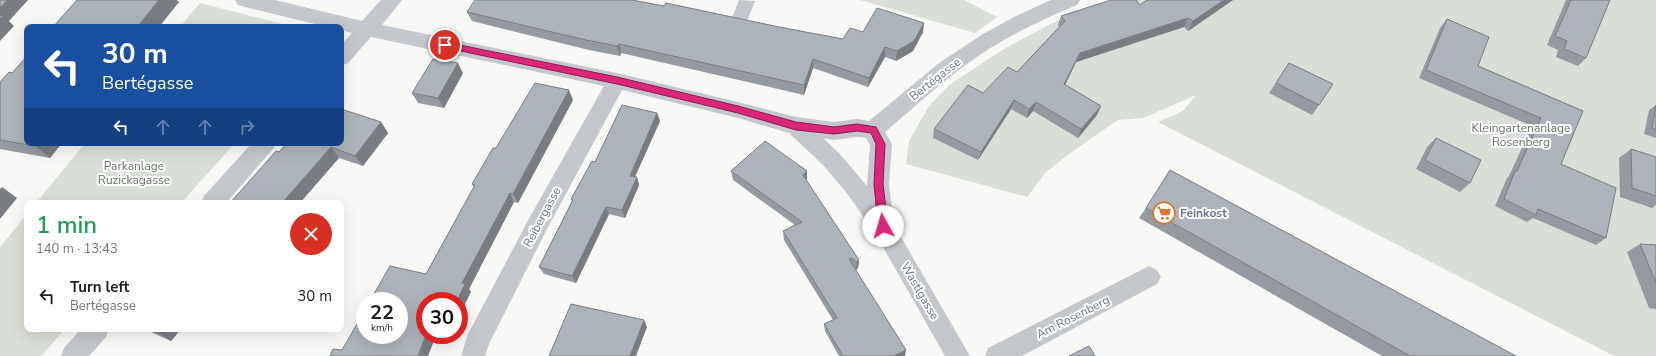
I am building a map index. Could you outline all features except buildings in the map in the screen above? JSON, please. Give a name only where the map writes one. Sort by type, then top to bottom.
[{"type":"street","points":[[245,0],[366,29],[617,81],[738,110],[796,126],[834,131],[857,128],[873,130]]},
{"type":"street","points":[[344,55],[392,0]]},
{"type":"street","name":"Bertégasse","points":[[873,130],[946,69],[986,41],[1039,12],[1070,0]]},
{"type":"street","name":"Reibergasse","points":[[473,356],[477,342],[539,222],[617,81]]},
{"type":"street","name":"Wastlgasse","points":[[796,126],[831,159],[854,186],[883,226],[958,356]]},
{"type":"street","name":"Wastlgasse","points":[[873,130],[881,144],[878,184],[883,226]]},
{"type":"street","points":[[215,200],[262,146]]},
{"type":"street","name":"Am Rosenberg","points":[[997,356],[1149,277]]},
{"type":"street","points":[[72,356],[94,332]]},
{"type":"green space","points":[[860,0],[964,0],[997,17],[975,33]]},
{"type":"green space","name":"Kleingartenanlage Rosenberg","points":[[1112,0],[1656,0],[1656,356],[1614,356],[1158,122],[1183,111],[1196,95],[1143,118],[1118,120],[1073,151],[1046,172],[1027,197],[906,164],[909,141],[929,106],[949,85],[1007,47],[1053,23],[1082,9]]},
{"type":"green space","points":[[200,3],[282,24],[182,24]]},
{"type":"green space","name":"Parkanlage Ruzickagasse","points":[[83,146],[232,146],[184,200],[38,200]]},
{"type":"green space","points":[[24,218],[24,332],[62,332],[41,356],[0,356],[0,247]]},
{"type":"shaded area","points":[[739,0],[755,1],[745,26],[730,23]]},
{"type":"place","name":"Feinkost","points":[[1164,213]]},
{"type":"route","points":[[445,45],[617,81],[738,110],[796,126],[834,131],[857,128],[873,130],[881,144],[878,184],[883,226]]}]
